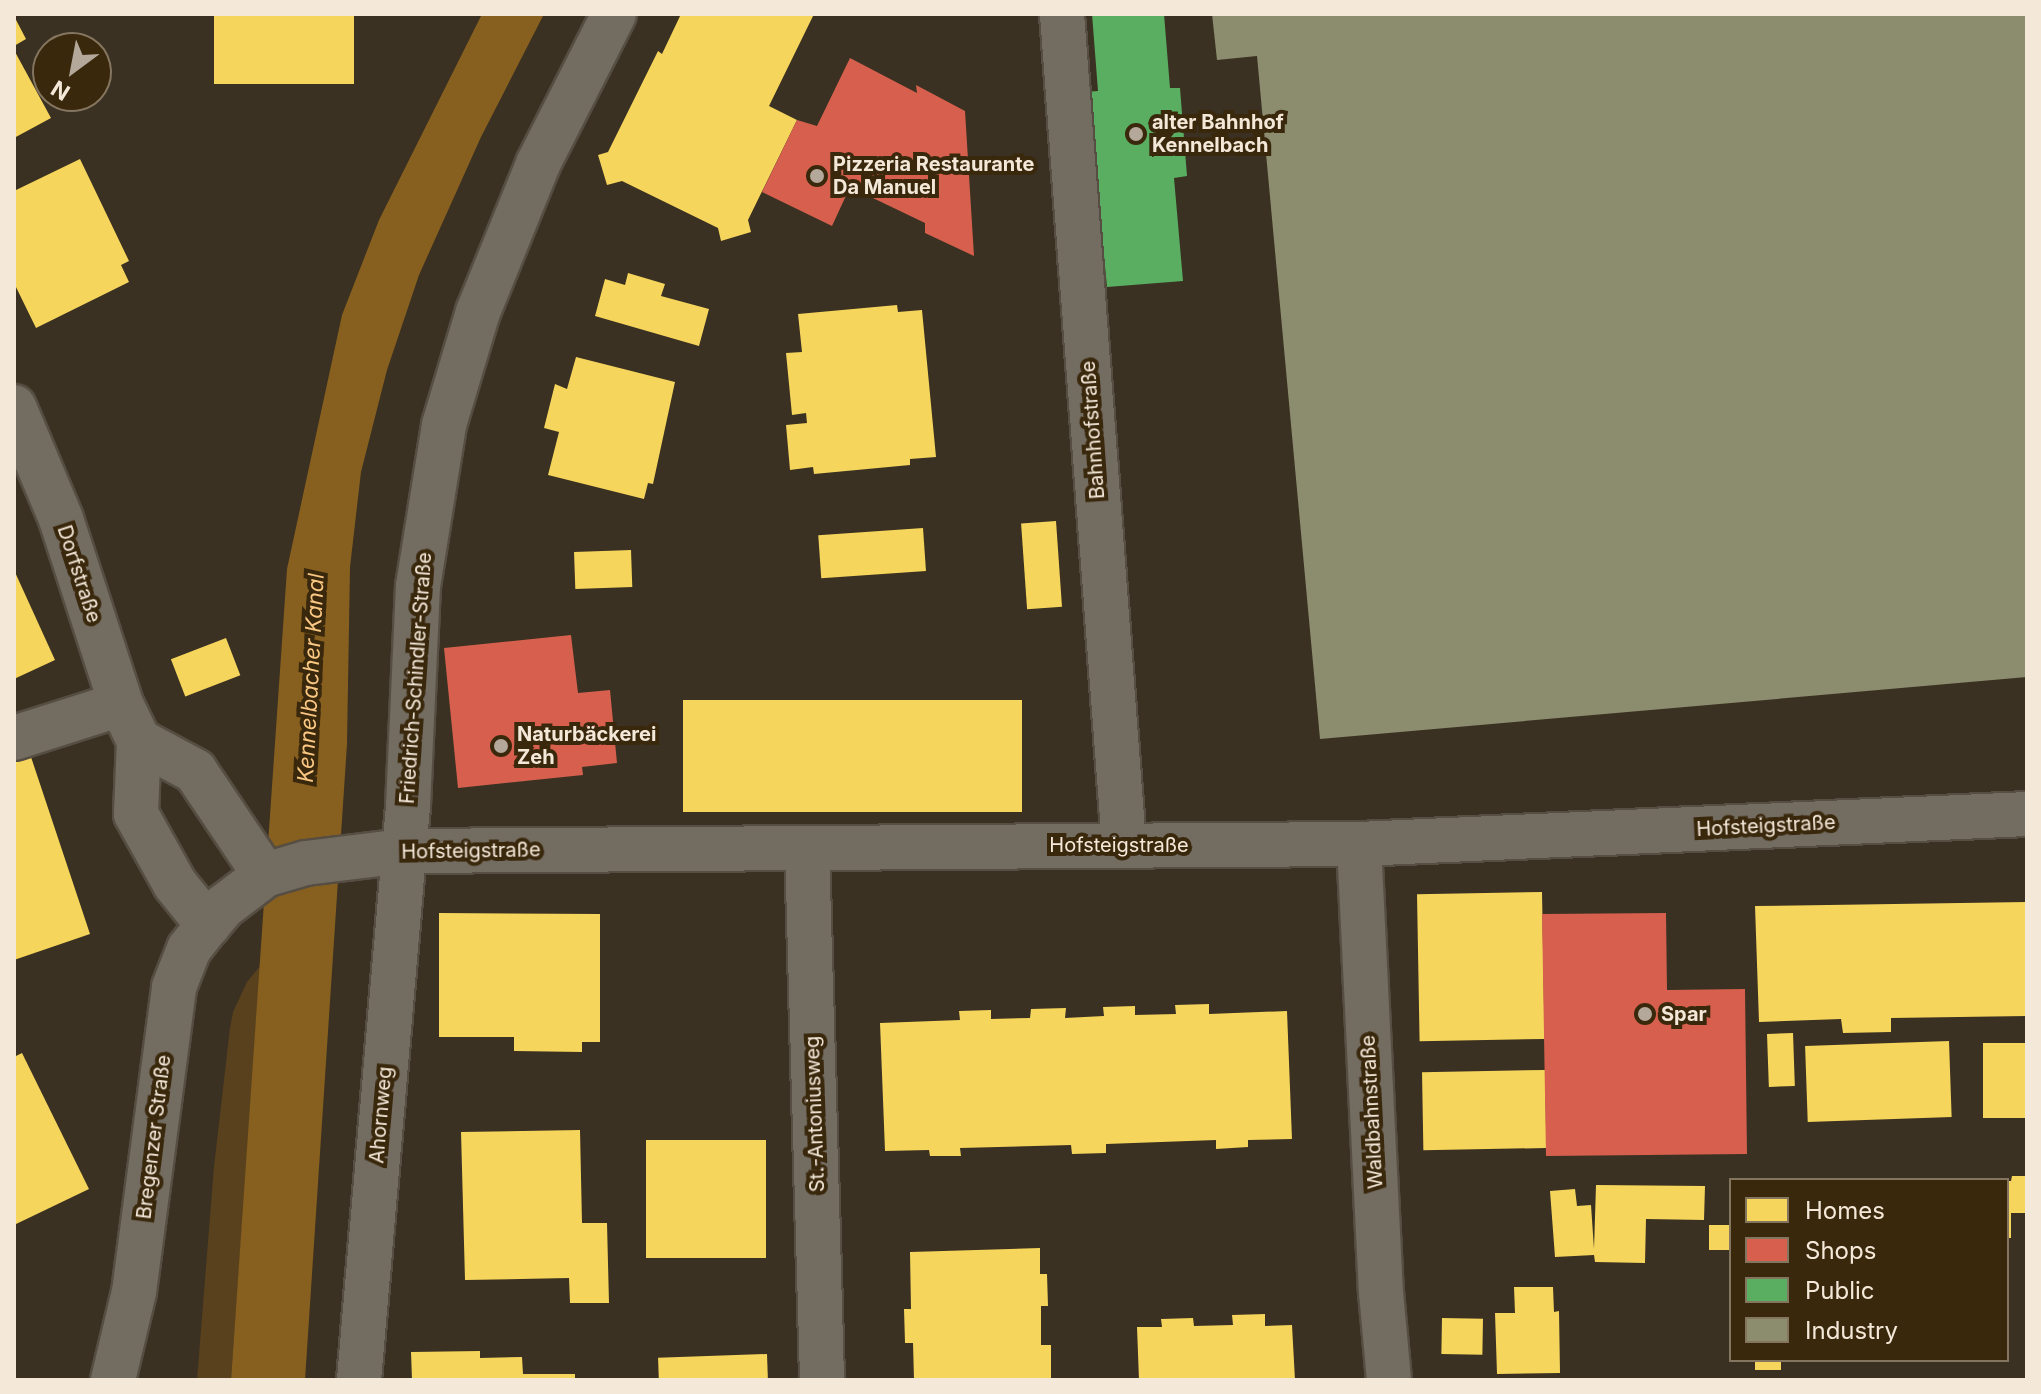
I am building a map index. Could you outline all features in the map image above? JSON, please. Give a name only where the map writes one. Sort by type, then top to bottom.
[{"type":"street","name":"Friedrich-Schindler-Straße","points":[[404,851],[418,586],[444,425],[478,312],[538,164],[614,14]]},
{"type":"street","name":"Bahnhofstraße","points":[[1062,14],[1124,845]]},
{"type":"street","name":"Dorfstraße","points":[[14,407],[61,519],[130,723],[136,814],[175,884],[216,916]]},
{"type":"street","points":[[14,738],[130,723],[195,771],[265,875]]},
{"type":"street","name":"Hofsteigstraße","points":[[216,916],[265,875],[306,863],[404,851],[1359,844],[2027,814]]},
{"type":"street","name":"Waldbahnstraße","points":[[1359,844],[1381,1292],[1389,1380]]},
{"type":"street","name":"St.-Antoniusweg","points":[[807,848],[822,1380]]},
{"type":"street","name":"Ahornweg","points":[[359,1380],[404,851]]},
{"type":"street","name":"Bregenzer Straße","points":[[113,1380],[134,1292],[174,987],[189,949],[216,916]]},
{"type":"shaded area","points":[[261,965],[231,1380],[197,1380],[214,1167],[230,1028],[233,1012],[247,982]]},
{"type":"water","name":"Kennelbacher Kanal","points":[[482,14],[544,14],[481,137],[419,275],[387,370],[361,472],[350,567],[347,744],[305,1380],[231,1380],[287,569],[342,315],[379,220]]},
{"type":"building: Homes","points":[[214,14],[354,14],[354,84],[214,84]]},
{"type":"building: Homes","points":[[681,14],[814,14],[769,106],[797,120],[748,220],[751,232],[721,241],[718,228],[622,181],[607,185],[598,155],[608,152],[658,51],[662,54]]},
{"type":"building: Homes","points":[[14,16],[26,39],[14,46]]},
{"type":"building: Homes","points":[[14,50],[32,83],[32,112],[48,112],[51,118],[14,138]]},
{"type":"building: Homes","points":[[80,159],[129,261],[121,265],[129,282],[36,328],[14,283],[14,191]]},
{"type":"building: Homes","points":[[628,273],[665,284],[661,296],[709,309],[699,346],[595,316],[605,279],[625,285]]},
{"type":"building: Homes","points":[[897,305],[898,312],[922,310],[936,457],[910,459],[910,465],[814,474],[813,467],[790,470],[786,425],[807,423],[806,413],[792,415],[786,353],[802,352],[798,314]]},
{"type":"building: Homes","points":[[576,357],[675,382],[653,484],[648,483],[644,499],[548,475],[559,432],[544,428],[555,384],[567,389]]},
{"type":"building: Homes","points":[[1056,521],[1062,607],[1027,609],[1021,523]]},
{"type":"building: Homes","points":[[923,528],[926,571],[821,578],[818,535]]},
{"type":"building: Homes","points":[[631,550],[632,587],[575,589],[574,552]]},
{"type":"building: Homes","points":[[14,570],[55,660],[14,679]]},
{"type":"building: Homes","points":[[226,638],[240,675],[185,696],[171,659]]},
{"type":"building: Homes","points":[[683,700],[1022,700],[1022,812],[683,812]]},
{"type":"building: Homes","points":[[29,751],[90,934],[14,960],[14,756]]},
{"type":"building: Homes","points":[[1542,892],[1545,1039],[1420,1041],[1417,894]]},
{"type":"building: Homes","points":[[2027,902],[2027,1016],[1891,1018],[1891,1032],[1843,1033],[1841,1019],[1759,1022],[1755,906]]},
{"type":"building: Homes","points":[[439,913],[600,914],[600,1042],[582,1042],[582,1052],[514,1051],[514,1037],[439,1037]]},
{"type":"building: Homes","points":[[1209,1004],[1209,1014],[1287,1011],[1292,1139],[1248,1140],[1248,1147],[1216,1149],[1216,1140],[1106,1144],[1106,1153],[1072,1154],[1071,1145],[960,1148],[961,1156],[930,1156],[929,1150],[885,1151],[880,1023],[960,1020],[959,1011],[991,1010],[991,1019],[1030,1018],[1031,1009],[1066,1008],[1065,1018],[1104,1016],[1103,1007],[1135,1006],[1135,1015],[1176,1014],[1175,1005]]},
{"type":"building: Homes","points":[[1793,1033],[1795,1086],[1769,1087],[1767,1034]]},
{"type":"building: Homes","points":[[1949,1041],[1952,1117],[1808,1122],[1805,1046]]},
{"type":"building: Homes","points":[[1983,1043],[2027,1043],[2027,1118],[1983,1118]]},
{"type":"building: Homes","points":[[22,1053],[89,1189],[14,1225],[14,1057]]},
{"type":"building: Homes","points":[[1545,1070],[1546,1148],[1423,1150],[1422,1072]]},
{"type":"building: Homes","points":[[580,1130],[582,1223],[607,1223],[609,1303],[570,1303],[569,1278],[465,1280],[461,1132]]},
{"type":"building: Homes","points":[[646,1140],[766,1140],[766,1258],[646,1258]]},
{"type":"building: Homes","points":[[2012,1176],[2027,1176],[2027,1213],[2011,1213],[2009,1238],[2009,1181]]},
{"type":"building: Homes","points":[[1596,1185],[1705,1186],[1704,1220],[1646,1219],[1645,1263],[1595,1262],[1594,1255],[1555,1257],[1550,1191],[1575,1189],[1577,1206],[1591,1205],[1594,1249]]},
{"type":"building: Homes","points":[[1709,1225],[1729,1225],[1729,1250],[1709,1250]]},
{"type":"building: Homes","points":[[1040,1248],[1040,1274],[1047,1274],[1048,1306],[1041,1306],[1041,1345],[1051,1345],[1051,1378],[914,1380],[913,1343],[905,1343],[904,1309],[911,1309],[910,1252]]},
{"type":"building: Homes","points":[[1514,1287],[1553,1287],[1554,1312],[1559,1311],[1560,1373],[1497,1374],[1495,1313],[1515,1313]]},
{"type":"building: Homes","points":[[1265,1314],[1265,1326],[1292,1325],[1295,1380],[1139,1380],[1137,1327],[1162,1327],[1161,1319],[1193,1318],[1194,1326],[1233,1325],[1232,1315]]},
{"type":"building: Homes","points":[[1442,1318],[1483,1319],[1482,1355],[1441,1354]]},
{"type":"building: Homes","points":[[480,1351],[480,1358],[522,1357],[523,1374],[575,1374],[575,1380],[412,1380],[411,1352]]},
{"type":"building: Homes","points":[[767,1354],[768,1380],[659,1380],[658,1358]]},
{"type":"building: Homes","points":[[1755,1362],[1781,1362],[1781,1370],[1755,1370]]},
{"type":"building: Shops","points":[[850,58],[917,93],[916,85],[965,111],[974,256],[925,233],[925,223],[850,187],[832,226],[762,192],[797,120],[817,126]]},
{"type":"building: Shops","points":[[571,635],[578,693],[610,690],[617,763],[582,767],[583,775],[458,788],[444,648]]},
{"type":"building: Shops","name":"Spar","points":[[1666,913],[1667,990],[1745,989],[1747,1154],[1546,1156],[1542,914]]},
{"type":"building: Public","name":"alter Bahnhof Kennelbach","points":[[1092,14],[1164,14],[1170,88],[1180,88],[1187,176],[1174,178],[1183,281],[1107,287],[1098,194],[1093,194],[1084,92],[1098,91]]},
{"type":"building: Industry","points":[[1212,14],[2027,14],[2027,677],[1320,739],[1257,56],[1217,60]]},
{"type":"place","name":"alter Bahnhof Kennelbach","points":[[1136,134]]},
{"type":"place","name":"Pizzeria Restaurante Da Manuel","points":[[817,176]]},
{"type":"place","name":"Naturbäckerei Zeh","points":[[501,746]]},
{"type":"place","name":"Spar","points":[[1645,1014]]}]
